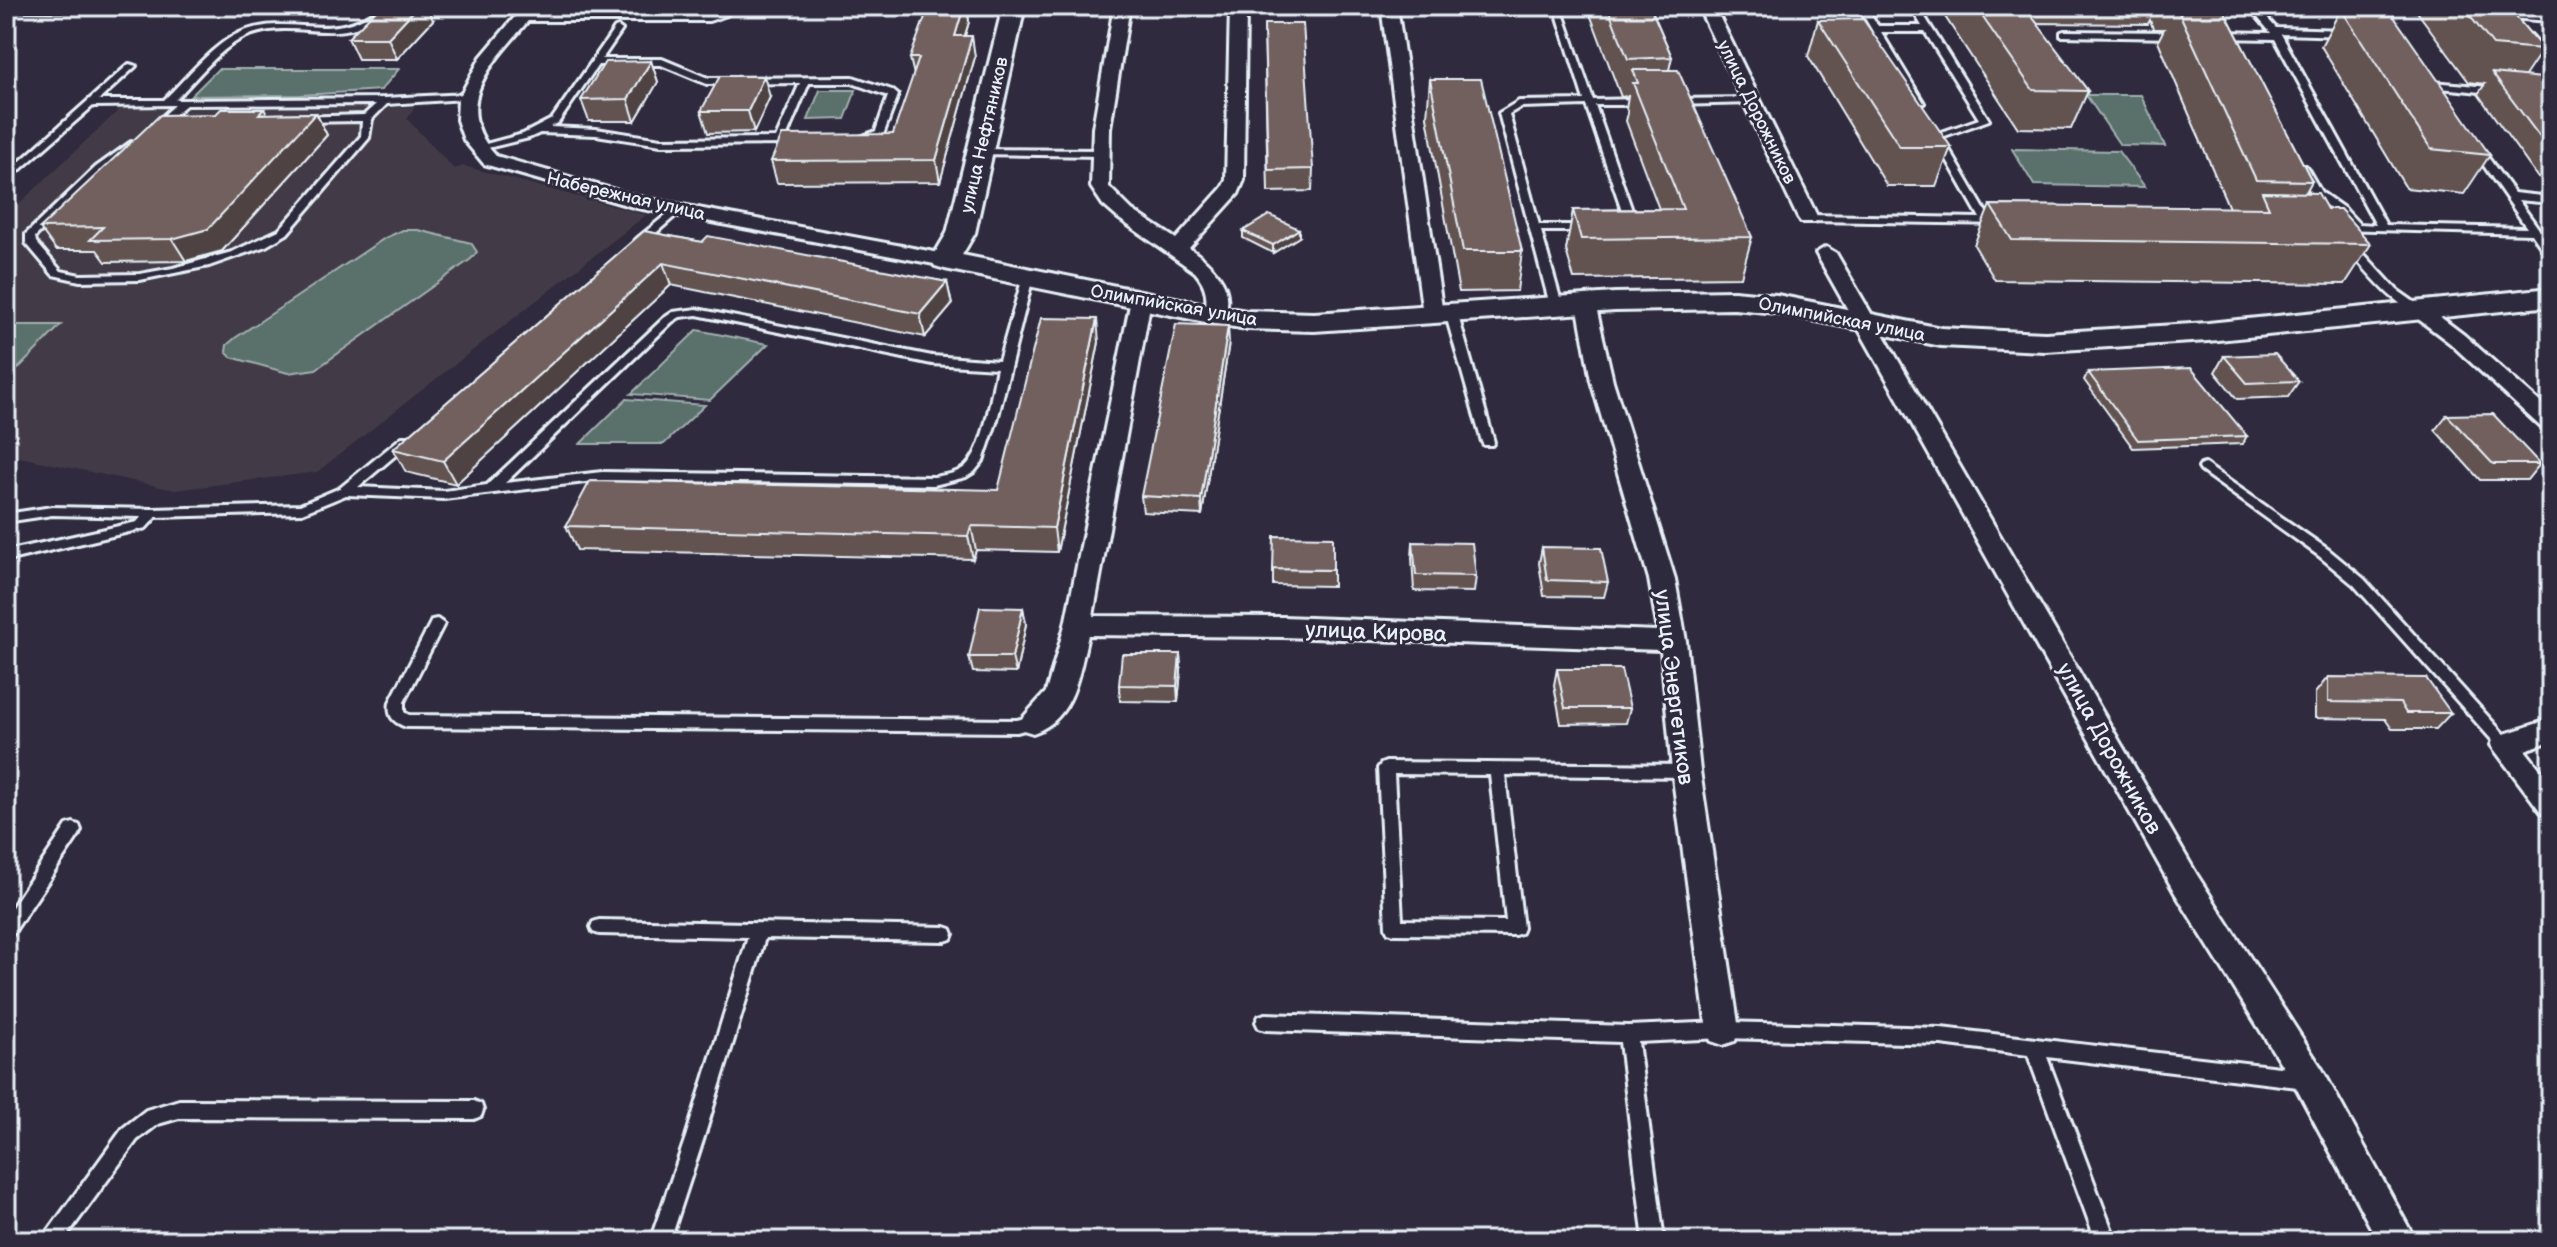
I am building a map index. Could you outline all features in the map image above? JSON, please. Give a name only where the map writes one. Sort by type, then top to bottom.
[{"type":"street","name":"улица Нефтяников","points":[[945,260],[961,233],[1014,6]]},
{"type":"street","points":[[1122,6],[1099,153],[1098,184],[1117,208],[1205,271],[1218,295],[1215,315]]},
{"type":"street","points":[[1177,249],[1231,190],[1235,180],[1238,6]]},
{"type":"street","points":[[1389,6],[1442,313]]},
{"type":"street","name":"улица Дорожников","points":[[1706,6],[1808,218]]},
{"type":"street","points":[[478,149],[468,134],[464,118],[465,96],[527,12]]},
{"type":"street","name":"Набережная улица","points":[[478,149],[490,160],[542,177],[677,209],[945,260]]},
{"type":"street","name":"улица Дорожников","points":[[1826,253],[2186,884],[2310,1080],[2398,1241]]},
{"type":"street","name":"Олимпийская улица","points":[[945,260],[1247,320],[1314,322],[1587,303],[1734,300],[1777,304],[1941,337],[2045,342],[2194,333],[2551,297]]},
{"type":"street","points":[[1033,722],[1046,714],[1059,695],[1078,625],[1141,300]]},
{"type":"street","name":"улица Энергетиков","points":[[1587,303],[1602,381],[1656,555],[1673,641],[1686,771],[1723,1030]]},
{"type":"street","points":[[2420,311],[2457,339],[2551,424]]},
{"type":"street","name":"улица Кирова","points":[[1078,625],[1299,628],[1673,641]]},
{"type":"street","points":[[2551,730],[2505,745],[2551,804]]},
{"type":"lane","points":[[167,102],[243,34],[262,30],[353,28],[374,19],[387,6]]},
{"type":"lane","points":[[527,12],[709,18],[724,13],[730,6]]},
{"type":"lane","points":[[1862,6],[1922,109]]},
{"type":"lane","points":[[1914,6],[1984,120],[1938,135]]},
{"type":"lane","points":[[2252,6],[2276,34],[2383,228]]},
{"type":"lane","points":[[2376,6],[2399,36],[2383,35]]},
{"type":"lane","points":[[2405,6],[2451,10]]},
{"type":"lane","points":[[6,7],[86,8]]},
{"type":"lane","points":[[2482,13],[2551,18]]},
{"type":"lane","points":[[1560,16],[1630,219],[1624,226],[1615,228]]},
{"type":"lane","points":[[2513,16],[2551,63]]},
{"type":"lane","points":[[1876,29],[1929,29]]},
{"type":"lane","points":[[541,130],[563,114],[618,30]]},
{"type":"lane","points":[[2204,35],[2352,33]]},
{"type":"lane","points":[[2064,34],[2189,35]]},
{"type":"lane","points":[[2236,35],[2241,47]]},
{"type":"lane","points":[[598,62],[662,62],[707,81],[853,80],[893,95],[880,133],[871,138],[849,140]]},
{"type":"lane","points":[[6,179],[132,66]]},
{"type":"lane","points":[[2424,73],[2441,97]]},
{"type":"lane","points":[[780,141],[806,80]]},
{"type":"lane","points":[[2433,85],[2516,93]]},
{"type":"lane","points":[[91,103],[384,101],[465,96]]},
{"type":"lane","points":[[140,138],[99,169],[30,236],[31,243],[57,273],[83,277],[167,273],[268,242],[283,232],[366,136],[367,118],[384,101]]},
{"type":"lane","points":[[1556,305],[1504,113],[1519,104],[1751,101]]},
{"type":"lane","points":[[152,129],[184,102]]},
{"type":"lane","points":[[289,119],[367,118]]},
{"type":"lane","points":[[164,120],[180,120]]},
{"type":"lane","points":[[1930,122],[1987,222]]},
{"type":"lane","points":[[478,149],[541,130],[596,132],[661,142],[807,141]]},
{"type":"lane","points":[[2467,134],[2551,254]]},
{"type":"lane","points":[[978,152],[1099,153]]},
{"type":"lane","points":[[2298,157],[2317,194],[2341,211],[2356,227]]},
{"type":"lane","points":[[2510,196],[2551,200]]},
{"type":"lane","points":[[629,250],[677,209]]},
{"type":"lane","points":[[1808,218],[2017,222]]},
{"type":"lane","points":[[2420,311],[2381,280],[2334,227],[2535,231]]},
{"type":"lane","points":[[1534,228],[1602,228]]},
{"type":"lane","points":[[345,491],[444,495],[602,476],[934,481],[956,477],[969,469],[979,456],[1028,277]]},
{"type":"lane","points":[[491,489],[677,314],[697,312],[932,360],[1004,365]]},
{"type":"lane","points":[[1442,313],[1488,442]]},
{"type":"lane","points":[[6,518],[52,511],[152,513],[302,509],[345,491],[411,436]]},
{"type":"lane","points":[[2205,468],[2324,553],[2359,582],[2505,745]]},
{"type":"lane","points":[[6,556],[141,525],[152,513]]},
{"type":"lane","points":[[437,624],[397,702],[396,714],[406,721],[1017,726],[1033,722]]},
{"type":"lane","points":[[1497,769],[1515,928],[1394,927],[1386,768],[1497,769],[1686,771]]},
{"type":"lane","points":[[6,930],[73,830]]},
{"type":"lane","points":[[599,927],[945,934]]},
{"type":"lane","points":[[660,1241],[758,932]]},
{"type":"lane","points":[[1265,1022],[1628,1034],[1723,1030],[1941,1036],[2310,1080]]},
{"type":"lane","points":[[1628,1034],[1654,1241]]},
{"type":"lane","points":[[2035,1049],[2106,1241]]},
{"type":"lane","points":[[51,1241],[130,1134],[153,1116],[179,1109],[474,1110]]},
{"type":"shaded area","points":[[415,107],[407,119],[454,169],[464,166],[646,215],[317,472],[175,490],[6,454],[6,216],[120,109]]},
{"type":"green space","points":[[218,69],[399,69],[381,90],[301,95],[191,96]]},
{"type":"green space","points":[[820,90],[856,90],[845,119],[808,120]]},
{"type":"green space","points":[[2086,95],[2141,95],[2165,146],[2120,145]]},
{"type":"green space","points":[[2012,149],[2118,151],[2145,187],[2034,185]]},
{"type":"green space","points":[[403,230],[418,230],[471,243],[477,252],[316,369],[288,373],[231,357],[226,352],[227,345],[235,338],[385,238]]},
{"type":"green space","points":[[6,325],[61,325],[6,381]]},
{"type":"green space","points":[[697,330],[768,344],[710,400],[631,394]]},
{"type":"green space","points":[[626,399],[705,405],[664,444],[580,444]]},
{"type":"building","points":[[380,6],[418,6],[388,38],[348,38]]},
{"type":"building","points":[[929,6],[964,6],[955,36],[972,36],[936,160],[771,161],[782,135],[893,134],[919,58],[910,58]]},
{"type":"building","points":[[1607,6],[1650,6],[1672,57],[1628,59]]},
{"type":"building","points":[[1975,6],[2024,6],[2088,91],[2033,90]]},
{"type":"building","points":[[2176,6],[2222,6],[2312,181],[2256,180]]},
{"type":"building","points":[[2462,6],[2507,6],[2543,49],[2493,45]]},
{"type":"building","points":[[2341,9],[2392,14],[2490,155],[2431,149]]},
{"type":"building","points":[[1863,19],[1951,147],[1900,147],[1818,20]]},
{"type":"building","points":[[1264,24],[1303,24],[1313,169],[1268,170]]},
{"type":"building","points":[[651,61],[628,99],[581,100],[605,62]]},
{"type":"building","points":[[1633,70],[1678,70],[1752,237],[1581,239],[1573,210],[1683,209],[1633,83],[1638,83]]},
{"type":"building","points":[[2492,73],[2542,78],[2551,88],[2551,152]]},
{"type":"building","points":[[720,76],[764,76],[748,111],[701,111]]},
{"type":"building","points":[[1430,79],[1481,79],[1522,251],[1463,251]]},
{"type":"building","points":[[221,109],[264,109],[259,114],[316,113],[208,229],[172,239],[90,240],[103,227],[40,228],[160,115],[216,114]]},
{"type":"building","points":[[2262,192],[2318,193],[2327,209],[2340,209],[2371,244],[2012,240],[1990,205],[2269,208]]},
{"type":"building","points":[[1269,215],[1299,229],[1273,245],[1243,231]]},
{"type":"building","points":[[644,231],[702,242],[708,236],[947,282],[920,314],[663,263],[443,461],[393,449]]},
{"type":"building","points":[[1041,318],[1097,319],[1054,528],[971,526],[968,536],[566,526],[590,481],[998,490]]},
{"type":"building","points":[[1176,324],[1228,326],[1201,499],[1141,496]]},
{"type":"building","points":[[2275,354],[2299,381],[2247,383],[2224,356]]},
{"type":"building","points":[[2191,368],[2247,436],[2138,440],[2088,372]]},
{"type":"building","points":[[2493,414],[2540,464],[2493,464],[2447,415]]},
{"type":"building","points":[[1274,536],[1333,537],[1333,570],[1273,569]]},
{"type":"building","points":[[1413,542],[1472,543],[1476,576],[1416,575]]},
{"type":"building","points":[[1542,547],[1601,548],[1608,582],[1547,580]]},
{"type":"building","points":[[980,607],[1023,608],[1012,657],[969,657]]},
{"type":"building","points":[[1122,654],[1180,654],[1177,686],[1119,685]]},
{"type":"building","points":[[1557,669],[1621,669],[1630,708],[1565,708]]},
{"type":"building","points":[[2328,677],[2426,678],[2451,713],[2406,713],[2400,703],[2328,702]]}]
